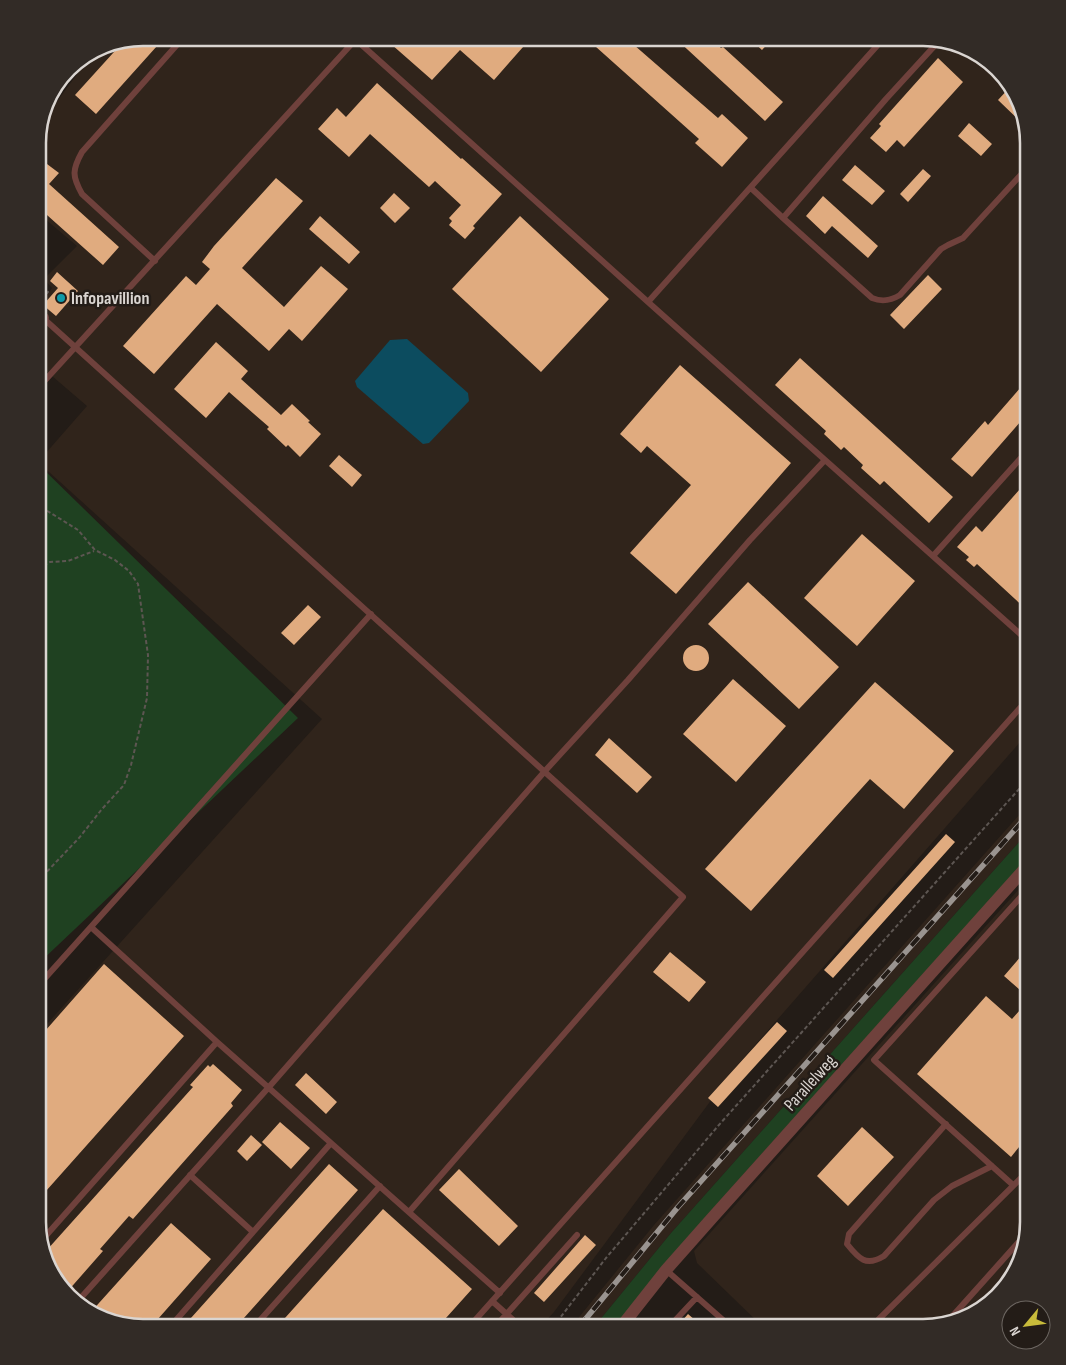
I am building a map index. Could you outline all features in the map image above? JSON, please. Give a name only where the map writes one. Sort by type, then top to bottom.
[{"type":"street","name":"Parallelweg","points":[[629,1319],[666,1270],[1020,874]]},
{"type":"lane","points":[[155,261],[82,194],[73,173],[82,152],[176,46]]},
{"type":"lane","points":[[46,379],[349,46]]},
{"type":"lane","points":[[365,46],[1020,634]]},
{"type":"lane","points":[[648,302],[877,46]]},
{"type":"lane","points":[[783,218],[934,47]]},
{"type":"lane","points":[[751,188],[872,298],[885,301],[900,295],[941,249],[963,238],[1020,176]]},
{"type":"lane","points":[[46,321],[683,897],[410,1212]]},
{"type":"lane","points":[[933,556],[1020,459]]},
{"type":"lane","points":[[82,1297],[750,540],[825,460]]},
{"type":"lane","points":[[46,977],[370,614]]},
{"type":"lane","points":[[477,1319],[1020,708]]},
{"type":"lane","points":[[1013,1185],[874,1060],[1020,898]]},
{"type":"lane","points":[[91,927],[500,1293]]},
{"type":"lane","points":[[47,1234],[218,1042]]},
{"type":"lane","points":[[946,1124],[849,1234],[847,1244],[855,1253],[865,1261],[875,1262],[884,1256],[934,1200],[952,1186],[992,1166]]},
{"type":"lane","points":[[178,1319],[332,1143]]},
{"type":"lane","points":[[190,1175],[253,1232]]},
{"type":"lane","points":[[880,1319],[1020,1178]]},
{"type":"lane","points":[[262,1319],[380,1186]]},
{"type":"lane","points":[[503,1319],[577,1235]]},
{"type":"lane","points":[[956,1312],[1017,1244]]},
{"type":"lane","points":[[666,1270],[721,1319]]},
{"type":"lane","points":[[678,1319],[697,1297]]},
{"type":"lane","points":[[492,1301],[512,1319]]},
{"type":"path","points":[[46,510],[78,530],[95,550],[115,560],[129,571],[138,584],[148,656],[147,698],[131,765],[124,784],[79,838],[46,873]]},
{"type":"path","points":[[46,564],[50,562],[68,561],[95,550]]},
{"type":"path","points":[[560,1319],[606,1258],[718,1126],[1020,788]]},
{"type":"shaded area","points":[[137,46],[929,46],[954,51],[982,66],[996,79],[1012,106],[1019,131],[1020,144],[1020,742],[735,1068],[547,1319],[137,1319],[112,1314],[79,1295],[70,1286],[56,1264],[50,1247],[46,1221],[46,1025],[322,719],[46,469],[46,453],[87,406],[46,371],[46,297],[52,288],[46,281],[46,277],[77,246],[46,220],[46,137],[54,105],[81,69],[112,51]]},
{"type":"shaded area","points":[[1020,814],[1020,841],[671,1233],[601,1319],[578,1319],[654,1225]]},
{"type":"shaded area","points":[[1020,888],[1020,1228],[1015,1253],[996,1286],[987,1295],[965,1309],[935,1318],[755,1319],[697,1263],[694,1251]]},
{"type":"green space","points":[[46,472],[298,718],[46,956]]},
{"type":"green space","points":[[1020,841],[1020,866],[708,1214],[620,1319],[601,1319],[671,1233]]},
{"type":"water","points":[[407,339],[468,393],[469,401],[429,443],[423,444],[357,387],[355,381],[390,340]]},
{"type":"building","points":[[137,46],[157,46],[96,114],[75,95],[116,50]]},
{"type":"building","points":[[393,46],[524,46],[494,80],[460,50],[432,80]]},
{"type":"building","points":[[595,46],[635,46],[718,118],[722,114],[748,138],[722,167],[695,143],[699,139]]},
{"type":"building","points":[[684,46],[723,47],[783,102],[765,121]]},
{"type":"building","points":[[758,46],[766,46],[762,50]]},
{"type":"building","points":[[938,58],[963,82],[904,147],[897,140],[886,152],[870,138],[881,126],[879,124]]},
{"type":"building","points":[[377,83],[502,194],[473,226],[475,228],[465,239],[449,225],[452,221],[449,218],[461,205],[435,181],[429,187],[370,134],[349,157],[318,129],[337,108],[346,117]]},
{"type":"building","points":[[1005,92],[1016,117],[998,100]]},
{"type":"building","points":[[969,123],[992,144],[981,156],[958,136]]},
{"type":"building","points":[[46,163],[59,173],[49,184],[119,247],[103,265],[46,214]]},
{"type":"building","points":[[855,165],[885,191],[872,205],[842,180]]},
{"type":"building","points":[[923,169],[931,176],[908,202],[900,194]]},
{"type":"building","points":[[276,178],[303,201],[242,268],[284,307],[321,266],[348,289],[302,341],[289,329],[269,351],[217,304],[154,374],[123,346],[186,276],[196,285],[210,269],[202,262],[214,246]]},
{"type":"building","points":[[394,193],[410,208],[395,223],[380,208]]},
{"type":"building","points":[[823,196],[878,246],[868,258],[832,226],[825,234],[806,216]]},
{"type":"building","points":[[320,216],[360,252],[349,264],[309,229]]},
{"type":"building","points":[[520,216],[609,299],[541,372],[452,289]]},
{"type":"building","name":"Infopavillion","points":[[57,272],[78,291],[56,316],[46,308],[46,302],[58,288],[50,281]]},
{"type":"building","points":[[928,275],[942,289],[904,329],[890,315]]},
{"type":"building","points":[[216,342],[248,371],[241,379],[281,415],[292,404],[321,434],[300,457],[288,445],[286,447],[267,429],[269,427],[229,392],[206,418],[174,389]]},
{"type":"building","points":[[800,358],[953,497],[929,523],[884,481],[880,485],[861,468],[863,465],[844,447],[841,450],[824,434],[826,431],[775,385]]},
{"type":"building","points":[[680,365],[791,463],[676,594],[630,553],[691,485],[647,446],[641,453],[620,434]]},
{"type":"building","points":[[1020,388],[1020,422],[972,477],[951,459],[985,421],[988,425]]},
{"type":"building","points":[[339,455],[362,475],[352,487],[329,466]]},
{"type":"building","points":[[1020,489],[1020,604],[977,564],[974,567],[966,560],[969,557],[957,547],[976,526],[982,532]]},
{"type":"building","points":[[862,534],[915,581],[857,646],[804,598]]},
{"type":"building","points":[[748,582],[839,667],[799,709],[708,624]]},
{"type":"building","points":[[308,605],[321,617],[294,645],[281,633]]},
{"type":"building","points":[[696,645],[705,649],[709,658],[705,667],[696,671],[687,667],[683,658],[687,649]]},
{"type":"building","points":[[733,679],[786,726],[736,782],[683,734]]},
{"type":"building","points":[[875,682],[954,751],[904,809],[870,779],[751,911],[705,869]]},
{"type":"building","points":[[609,738],[652,777],[637,793],[595,755]]},
{"type":"building","points":[[946,834],[955,842],[833,978],[824,970]]},
{"type":"building","points":[[670,952],[706,982],[689,1002],[653,972]]},
{"type":"building","points":[[1020,957],[1020,990],[1004,976]]},
{"type":"building","points":[[104,964],[184,1036],[46,1191],[46,1030]]},
{"type":"building","points":[[986,996],[1012,1019],[1020,1010],[1020,1146],[1011,1157],[917,1074]]},
{"type":"building","points":[[777,1022],[787,1031],[718,1107],[708,1098]]},
{"type":"building","points":[[213,1064],[242,1090],[231,1103],[233,1106],[133,1219],[129,1216],[100,1249],[103,1251],[71,1287],[56,1264],[50,1247],[193,1087],[190,1085],[208,1065],[210,1067]]},
{"type":"building","points":[[306,1073],[337,1102],[326,1114],[295,1085]]},
{"type":"building","points":[[280,1122],[310,1148],[291,1169],[262,1142]]},
{"type":"building","points":[[862,1127],[894,1157],[848,1206],[817,1176]]},
{"type":"building","points":[[251,1135],[262,1145],[247,1161],[237,1151]]},
{"type":"building","points":[[329,1164],[358,1190],[243,1319],[190,1319]]},
{"type":"building","points":[[459,1169],[518,1226],[499,1246],[439,1190]]},
{"type":"building","points":[[383,1209],[472,1289],[445,1319],[284,1319]]},
{"type":"building","points":[[171,1223],[211,1259],[158,1319],[125,1317],[112,1314],[96,1306]]},
{"type":"building","points":[[585,1235],[596,1245],[544,1302],[534,1293]]},
{"type":"building","points":[[688,1314],[694,1319],[684,1319]]},
{"type":"railway","points":[[586,1319],[678,1207],[1020,824]]},
{"type":"place","name":"Infopavillion","points":[[61,298]]}]
